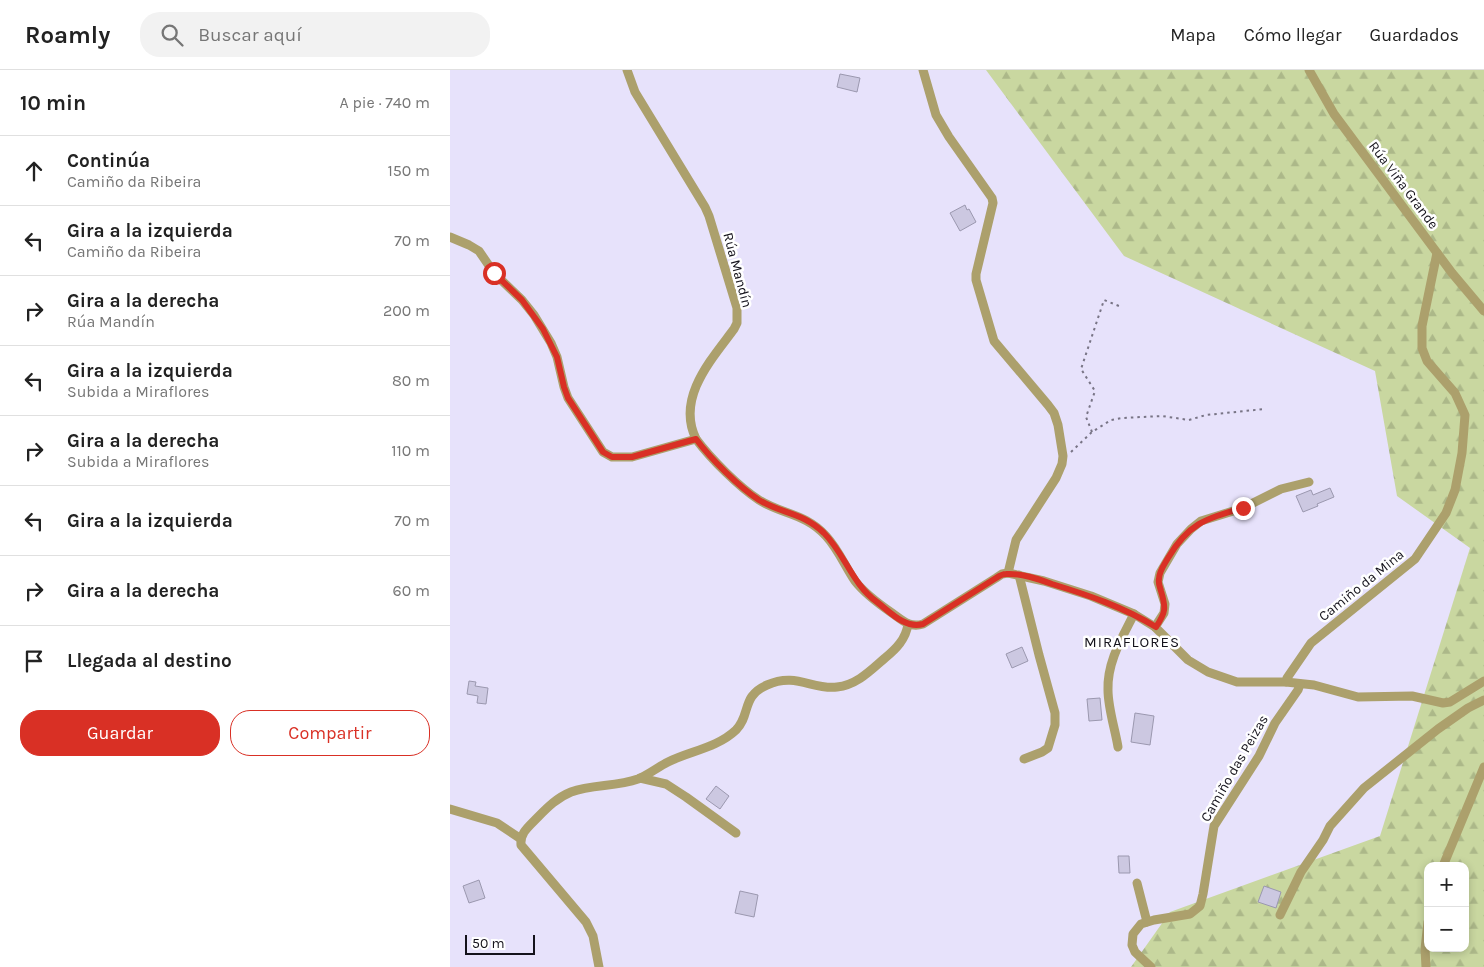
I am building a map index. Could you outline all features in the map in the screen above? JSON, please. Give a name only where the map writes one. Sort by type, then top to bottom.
[{"type":"street","name":"Rúa Mandín","points":[[627,70],[635,92],[654,126],[705,207],[737,308],[737,323],[734,329],[699,378],[693,395],[690,418],[692,432],[696,439]]},
{"type":"street","points":[[923,70],[936,115],[949,138],[992,198],[993,203],[976,274],[991,334],[999,348],[1054,413],[1058,425],[1063,456],[1062,464],[1056,478],[1016,540],[1008,574]]},
{"type":"street","name":"Rúa Viña Grande","points":[[1309,70],[1334,114],[1437,253],[1484,311]]},
{"type":"street","points":[[450,237],[479,250],[494,273],[522,300],[534,315],[557,357],[568,398],[603,452],[612,457],[632,457],[696,439],[752,495],[771,506],[800,516],[824,533],[832,542],[861,588],[873,600],[908,624],[916,626],[923,624],[1002,574],[1019,575],[1091,596],[1134,614],[1156,627],[1188,660],[1208,672],[1237,682],[1286,682],[1329,688],[1358,697],[1412,696],[1450,702],[1484,681]]},
{"type":"street","name":"Camiño da Mina","points":[[1286,682],[1311,643],[1416,559],[1446,513],[1455,490],[1462,453],[1465,415],[1455,393],[1427,361],[1422,348],[1422,326],[1437,253]]},
{"type":"street","points":[[1156,627],[1164,613],[1165,604],[1158,582],[1160,573],[1177,544],[1191,529],[1201,521],[1243,508],[1281,489],[1309,482]]},
{"type":"street","points":[[1019,575],[1055,713],[1055,725],[1048,748],[1024,759]]},
{"type":"street","points":[[1118,747],[1108,691],[1109,672],[1113,656],[1134,614]]},
{"type":"street","points":[[600,967],[593,936],[586,922],[522,845],[521,839],[526,829],[548,807],[565,796],[583,789],[612,786],[640,778],[669,762],[709,747],[733,732],[742,722],[750,697],[767,684],[797,680],[828,687],[837,687],[851,683],[863,676],[894,650],[907,633],[908,624]]},
{"type":"street","name":"Camiño das Peizas","points":[[1147,922],[1190,914],[1200,906],[1214,826],[1259,756],[1275,723],[1298,690],[1300,684]]},
{"type":"street","points":[[1280,915],[1301,872],[1324,840],[1330,826],[1364,788],[1438,729],[1468,708],[1484,700]]},
{"type":"street","points":[[1445,862],[1484,767]]},
{"type":"street","points":[[640,778],[666,784],[736,834]]},
{"type":"street","points":[[450,809],[496,822],[521,839]]},
{"type":"street","points":[[1137,883],[1147,922],[1141,924],[1133,934],[1132,945],[1135,952],[1151,967]]},
{"type":"street","points":[[1423,966],[1425,952]]},
{"type":"path","points":[[1092,432],[1086,417],[1095,391],[1081,369],[1104,300],[1119,306]]},
{"type":"path","points":[[1063,456],[1070,454],[1092,432],[1111,420],[1162,416],[1189,420],[1206,415],[1264,408]]},
{"type":"green space","points":[[986,70],[1484,70],[1484,967],[1131,967],[1170,912],[1380,836],[1470,548],[1397,496],[1375,371],[1124,256]]},
{"type":"building","points":[[840,74],[860,78],[857,92],[837,87]]},
{"type":"building","points":[[965,205],[976,222],[960,231],[950,213]]},
{"type":"building","points":[[1330,488],[1334,497],[1303,512],[1296,496],[1311,490],[1313,495]]},
{"type":"building","points":[[1022,647],[1028,661],[1012,668],[1006,654]]},
{"type":"building","points":[[469,681],[476,682],[475,686],[488,688],[486,704],[477,703],[478,696],[467,694]]},
{"type":"building","points":[[1100,698],[1102,720],[1089,721],[1087,699]]},
{"type":"building","points":[[1135,713],[1154,716],[1150,745],[1131,742]]},
{"type":"building","points":[[716,786],[729,796],[720,809],[706,799]]},
{"type":"building","points":[[1118,856],[1129,856],[1130,873],[1119,873]]},
{"type":"building","points":[[479,880],[485,898],[469,903],[463,886]]},
{"type":"building","points":[[1264,886],[1281,892],[1276,908],[1258,902]]},
{"type":"building","points":[[740,891],[758,895],[754,917],[735,913]]},
{"type":"district","name":"MIRAFLORES","points":[[1132,642]]},
{"type":"route","points":[[494,273],[522,300],[543,329],[557,357],[568,398],[596,444],[603,452],[612,457],[632,457],[696,439],[745,490],[760,501],[800,516],[824,533],[832,542],[854,580],[861,588],[873,600],[908,624],[916,626],[923,624],[1002,574],[1008,574],[1044,581],[1091,596],[1134,614],[1156,627],[1164,613],[1165,604],[1158,582],[1160,573],[1177,544],[1201,521],[1243,508]]}]
